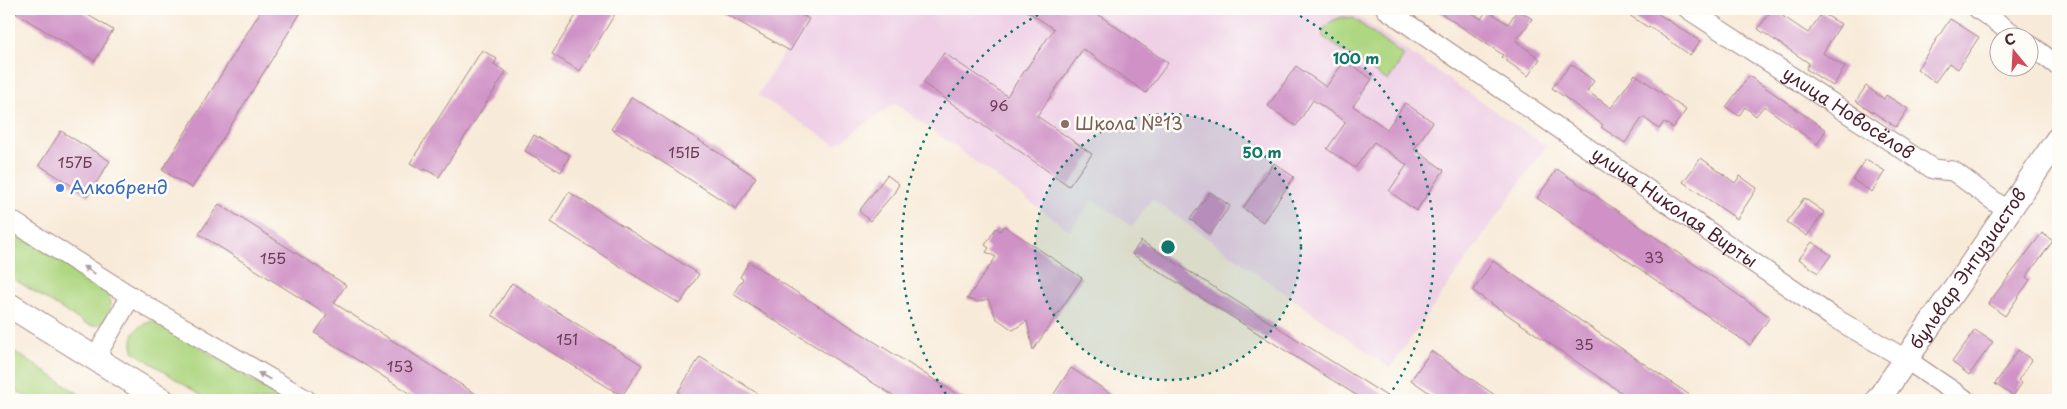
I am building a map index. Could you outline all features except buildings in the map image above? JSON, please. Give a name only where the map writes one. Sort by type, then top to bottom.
[{"type":"main road","name":"бульвар Энтузиастов","points":[[1878,400],[2058,139]]},
{"type":"main road","points":[[9,305],[162,400]]},
{"type":"street","name":"улица Николая Вирты","points":[[1386,9],[1831,316],[1907,360],[1966,400]]},
{"type":"street","name":"улица Новосёлов","points":[[1688,9],[1933,169],[1953,171],[2009,212]]},
{"type":"street","points":[[1978,9],[2006,28]]},
{"type":"street","points":[[2040,52],[2058,66]]},
{"type":"street","points":[[9,219],[130,296],[306,400]]},
{"type":"street","points":[[94,358],[130,296]]},
{"type":"shaded area","points":[[811,9],[1346,9],[1546,146],[1390,368],[1152,199],[1132,227],[1093,199],[1070,231],[895,103],[836,145],[758,95]]},
{"type":"green space","points":[[1343,17],[1353,18],[1404,56],[1388,81],[1323,37],[1324,29],[1328,24]]},
{"type":"green space","points":[[9,227],[108,293],[110,309],[103,322],[93,326],[84,323],[9,276]]},
{"type":"green space","points":[[154,321],[164,324],[282,400],[208,400],[134,352],[132,341],[135,332],[148,322]]},
{"type":"green space","points":[[9,348],[88,400],[32,400],[9,386]]},
{"type":"place","name":"Школа №13","points":[[1065,124]]},
{"type":"place","name":"Алкобренд","points":[[60,188]]}]
